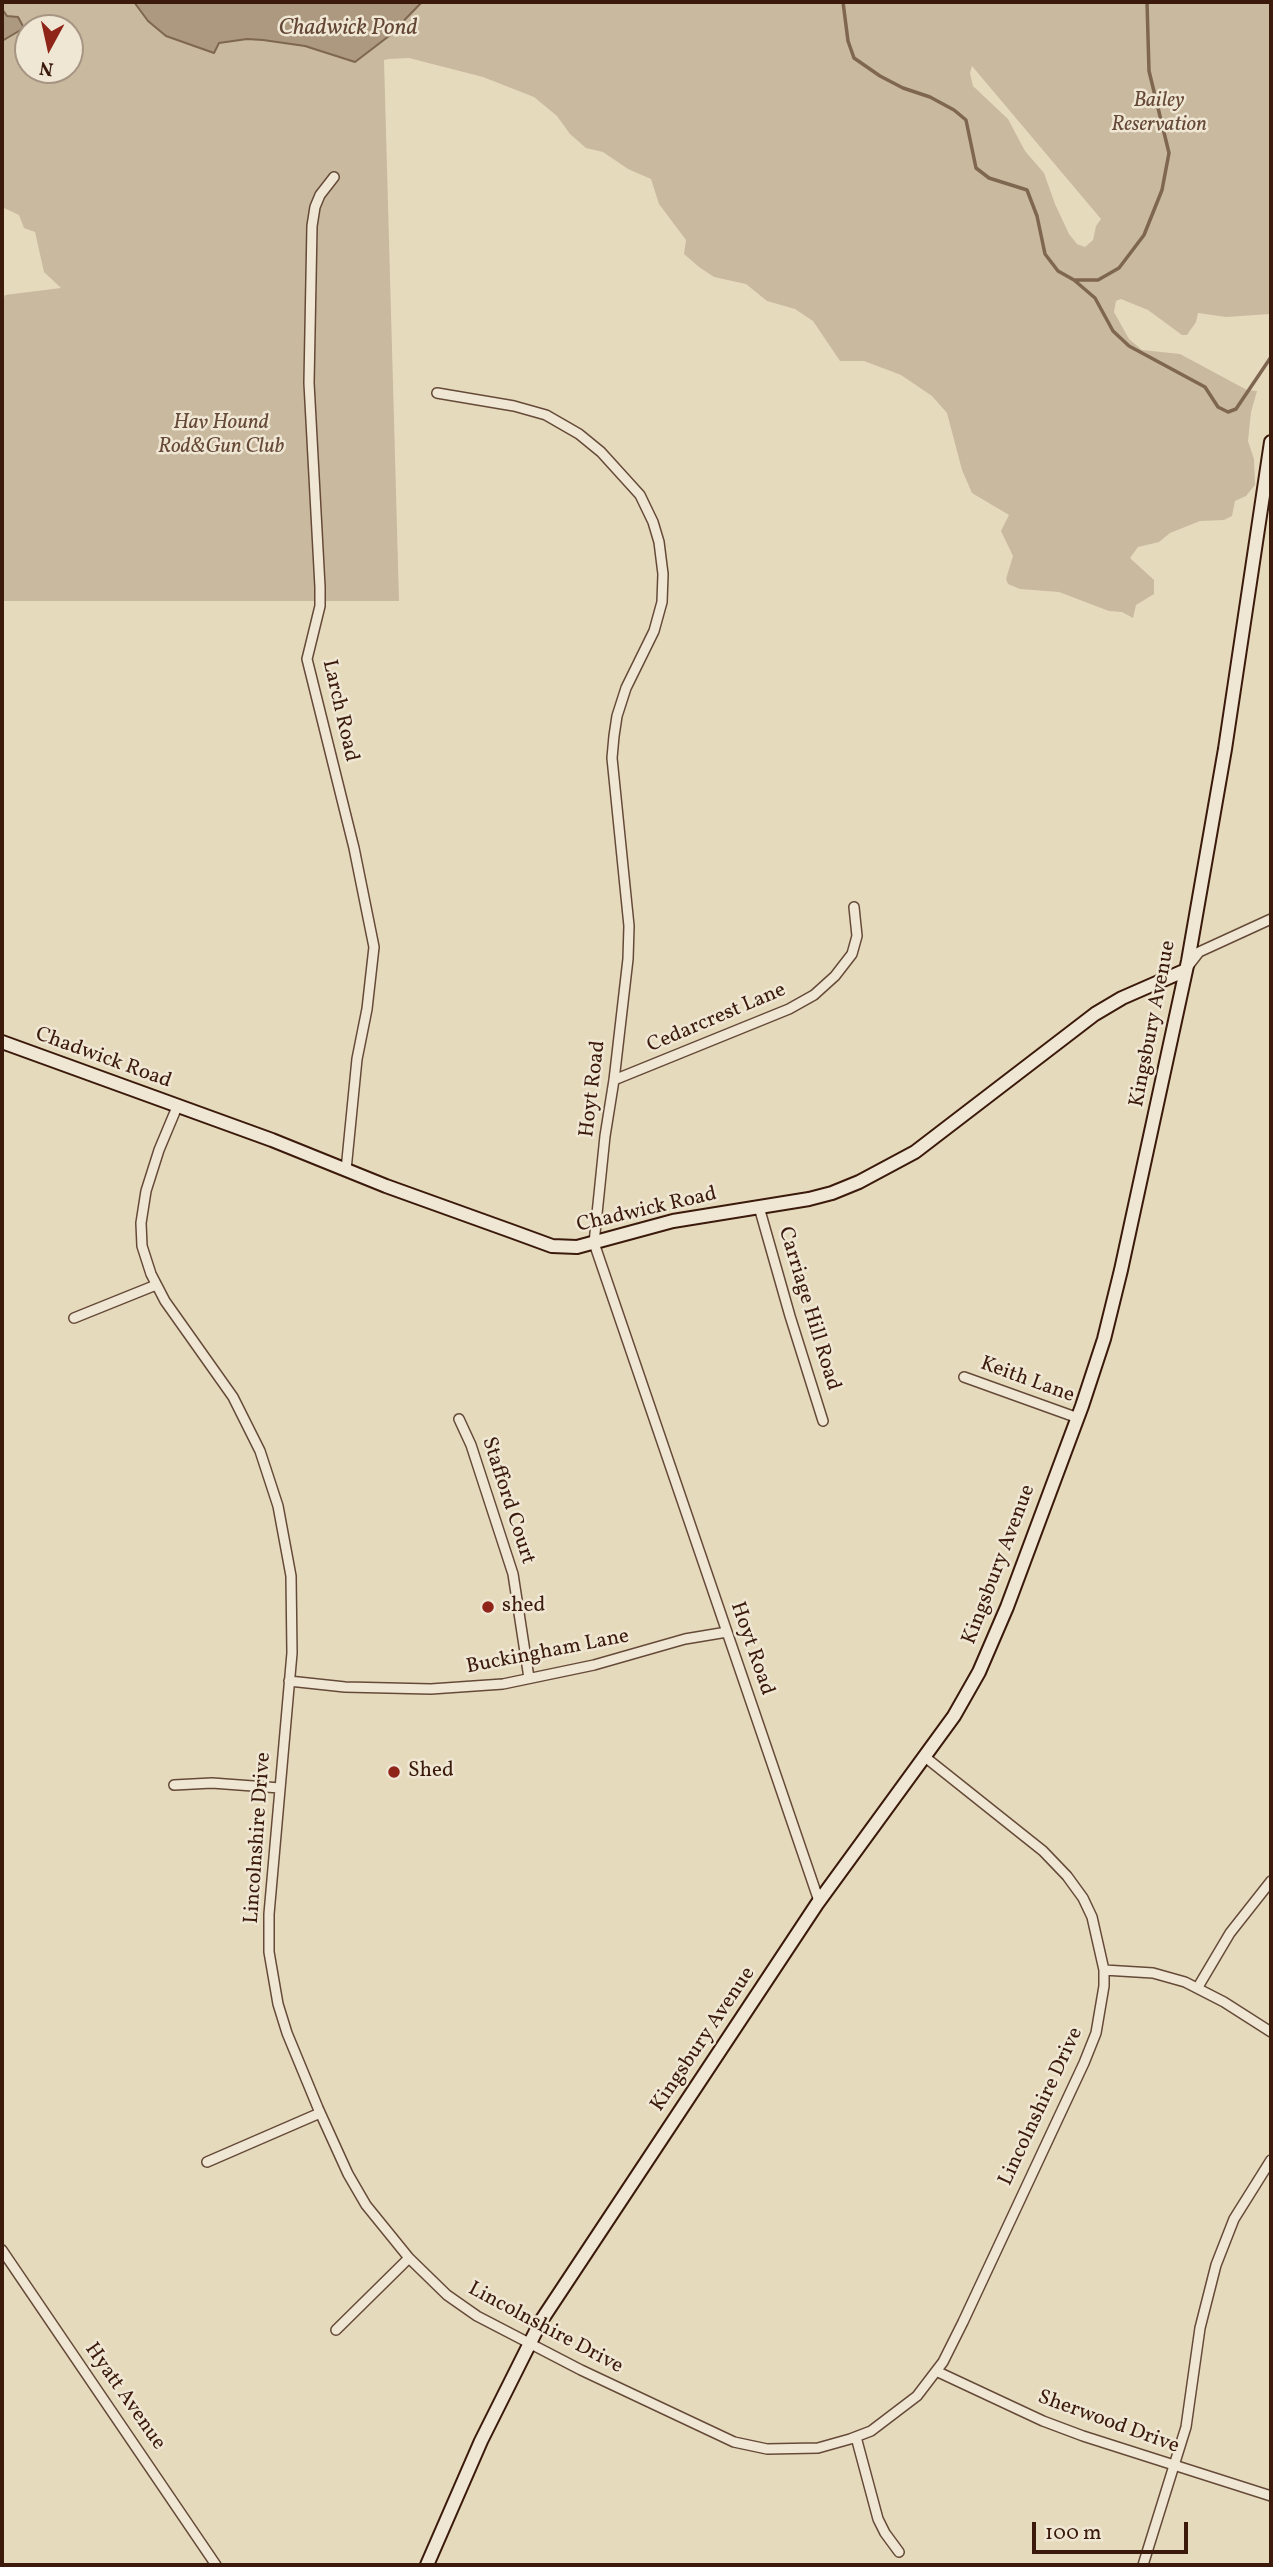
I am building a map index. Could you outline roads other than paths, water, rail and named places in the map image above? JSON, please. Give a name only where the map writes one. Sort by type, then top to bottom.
[{"type":"main road","name":"Kingsbury Avenue","points":[[427,2565],[481,2441],[529,2343],[567,2278],[819,1901],[954,1716],[990,1648],[1077,1418],[1104,1339],[1121,1270],[1186,970],[1225,749],[1271,442]]},
{"type":"main road","name":"Chadwick Road","points":[[2,1042],[552,1246],[568,1248],[673,1221],[832,1193],[889,1167],[932,1140],[1095,1014],[1122,998],[1186,970]]},
{"type":"street","name":"Larch Road","points":[[334,177],[320,195],[312,226],[309,383],[320,606],[307,659],[354,848],[374,947],[367,1009],[356,1059],[346,1170]]},
{"type":"street","name":"Hoyt Road","points":[[436,393],[514,406],[546,415],[579,434],[601,452],[640,495],[659,542],[663,574],[662,602],[654,631],[626,688],[614,736],[614,784],[629,926],[628,959],[594,1243],[819,1901]]},
{"type":"street","name":"Cedarcrest Lane","points":[[614,1080],[780,1013],[814,995],[835,976],[852,954],[857,936],[854,907]]},
{"type":"street","points":[[1186,970],[1199,952],[1271,919]]},
{"type":"street","name":"Lincolnshire Drive","points":[[177,1107],[150,1173],[142,1207],[142,1246],[151,1275],[165,1301],[233,1397],[260,1451],[271,1480],[292,1576],[289,1681],[272,1872],[269,1952],[278,2004],[320,2113],[348,2174],[366,2205],[409,2258],[447,2295],[477,2316],[529,2343],[734,2442],[767,2449],[818,2448],[871,2431],[917,2396],[936,2371],[963,2322],[1084,2063],[1102,2011],[1104,1970],[1092,1917],[1083,1898],[1067,1876],[1043,1851],[925,1757]]},
{"type":"street","name":"Carriage Hill Road","points":[[759,1207],[823,1421]]},
{"type":"street","points":[[74,1318],[156,1285]]},
{"type":"street","name":"Keith Lane","points":[[964,1377],[1077,1418]]},
{"type":"street","name":"Stafford Court","points":[[459,1419],[471,1445],[513,1574],[529,1678]]},
{"type":"street","name":"Buckingham Lane","points":[[289,1681],[345,1687],[431,1689],[503,1684],[594,1665],[685,1639],[727,1632]]},
{"type":"street","points":[[174,1785],[212,1783],[280,1788]]},
{"type":"street","points":[[1198,1987],[1230,1933],[1271,1881]]},
{"type":"street","points":[[1104,1970],[1153,1973],[1198,1987],[1271,2032]]},
{"type":"street","points":[[207,2162],[320,2113]]},
{"type":"street","points":[[1143,2565],[1175,2466],[1190,2404],[1200,2328],[1216,2264],[1234,2219],[1271,2161]]},
{"type":"street","name":"Hyatt Avenue","points":[[2,2250],[216,2565]]},
{"type":"street","points":[[337,2330],[409,2258]]},
{"type":"street","name":"Sherwood Drive","points":[[936,2371],[1063,2429],[1271,2496]]},
{"type":"street","points":[[856,2437],[878,2519],[899,2553]]},
{"type":"water","name":"Chadwick Pond","points":[[134,2],[422,2],[389,36],[355,62],[305,46],[263,40],[219,43],[214,53],[166,36],[148,21]]},
{"type":"water","points":[[2,9],[7,16],[14,17],[14,34],[2,41]]},
{"type":"waterway","points":[[843,2],[848,41],[854,58],[880,76],[903,88],[930,97],[966,120],[976,168],[989,178],[1027,190],[1037,216],[1045,254],[1058,271],[1074,280],[1098,280],[1119,268],[1144,235],[1162,190],[1169,153],[1149,71],[1147,2]]},
{"type":"waterway","points":[[1074,280],[1095,298],[1113,331],[1129,346],[1205,387],[1218,407],[1228,412],[1236,409],[1271,357]]},
{"type":"place","name":"shed","points":[[488,1607]]},
{"type":"place","name":"Shed","points":[[394,1772]]},
{"type":"park label","name":"Bailey Reservation","points":[[1159,114]]},
{"type":"park label","name":"Hav Hound Rod&Gun Club","points":[[221,436]]}]
